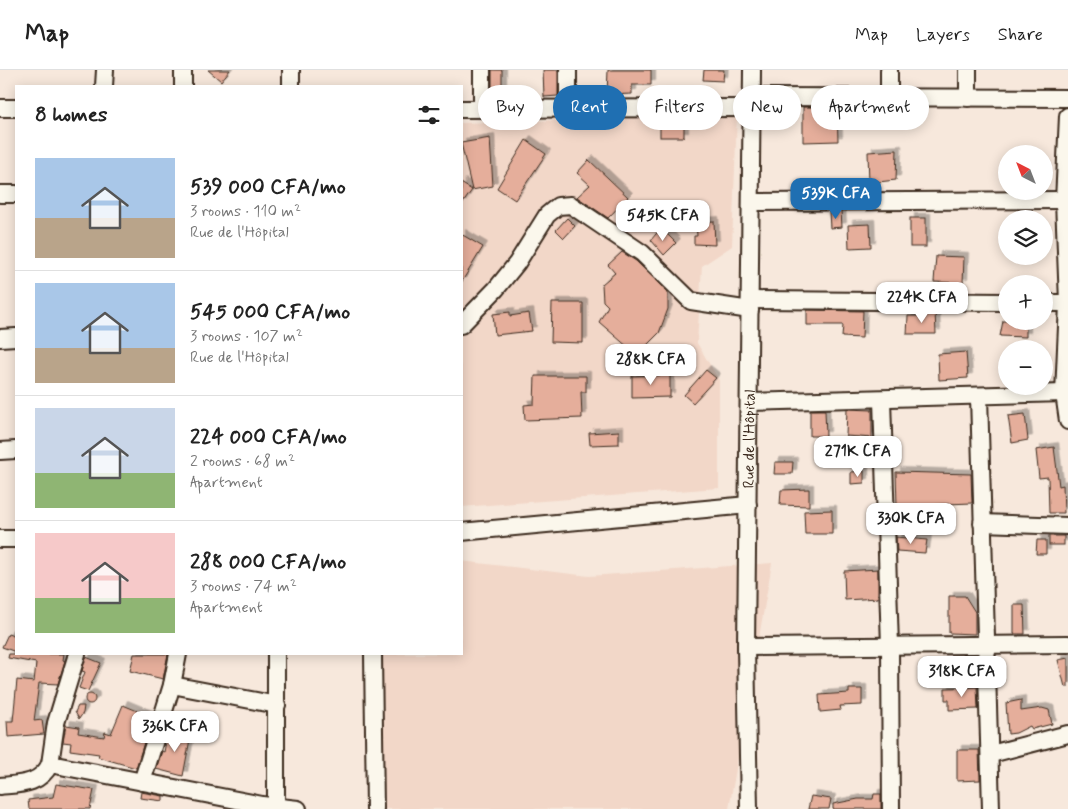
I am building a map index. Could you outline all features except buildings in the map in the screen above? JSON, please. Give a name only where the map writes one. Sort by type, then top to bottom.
[{"type":"street","points":[[104,85],[105,70]]},
{"type":"street","points":[[183,70],[183,85]]},
{"type":"street","points":[[291,70],[291,85]]},
{"type":"street","points":[[482,70],[482,85]]},
{"type":"street","points":[[568,70],[568,85]]},
{"type":"street","name":"Rue de l'Hôpital","points":[[752,70],[752,85]]},
{"type":"street","points":[[889,70],[889,85]]},
{"type":"street","points":[[968,70],[968,98]]},
{"type":"street","points":[[929,98],[1068,98]]},
{"type":"street","points":[[627,106],[733,104]]},
{"type":"street","points":[[0,108],[15,108]]},
{"type":"street","points":[[463,108],[478,108]]},
{"type":"street","points":[[1068,116],[1066,201],[1068,303],[1064,393],[1068,420]]},
{"type":"street","name":"Rue de l'Hôpital","points":[[749,809],[746,647],[752,130]]},
{"type":"street","points":[[0,194],[15,194]]},
{"type":"street","points":[[751,202],[1066,201]]},
{"type":"street","points":[[463,323],[496,289],[517,263],[547,215],[558,206],[571,205],[642,253],[691,300],[750,305],[998,302]]},
{"type":"street","points":[[1053,303],[1068,303]]},
{"type":"street","points":[[0,338],[15,337]]},
{"type":"street","points":[[749,402],[882,400],[1064,393]]},
{"type":"street","points":[[979,396],[991,754],[991,809]]},
{"type":"street","points":[[882,400],[890,646],[891,809]]},
{"type":"street","points":[[0,451],[15,450]]},
{"type":"street","points":[[463,532],[748,505]]},
{"type":"street","points":[[982,523],[1068,526]]},
{"type":"street","points":[[0,539],[15,539]]},
{"type":"street","points":[[746,647],[1068,644]]},
{"type":"street","points":[[0,786],[32,782],[45,772],[50,764],[56,724],[77,655]]},
{"type":"street","points":[[142,782],[172,685],[178,655]]},
{"type":"street","points":[[266,807],[277,705],[276,655]]},
{"type":"street","points":[[373,655],[375,809]]},
{"type":"street","points":[[172,685],[277,705]]},
{"type":"street","points":[[991,754],[1068,734]]},
{"type":"street","points":[[50,764],[266,807],[298,809]]},
{"type":"shaded area","points":[[723,115],[733,115],[733,130],[736,130],[732,246],[702,266],[697,343],[719,380],[719,488],[463,507],[463,123],[478,123],[478,130],[543,130],[543,121],[553,120],[553,130],[627,130],[627,118],[637,118],[637,130],[723,130]]},
{"type":"shaded area","points":[[463,561],[589,576],[772,563],[729,809],[379,809],[374,655],[463,655]]}]
